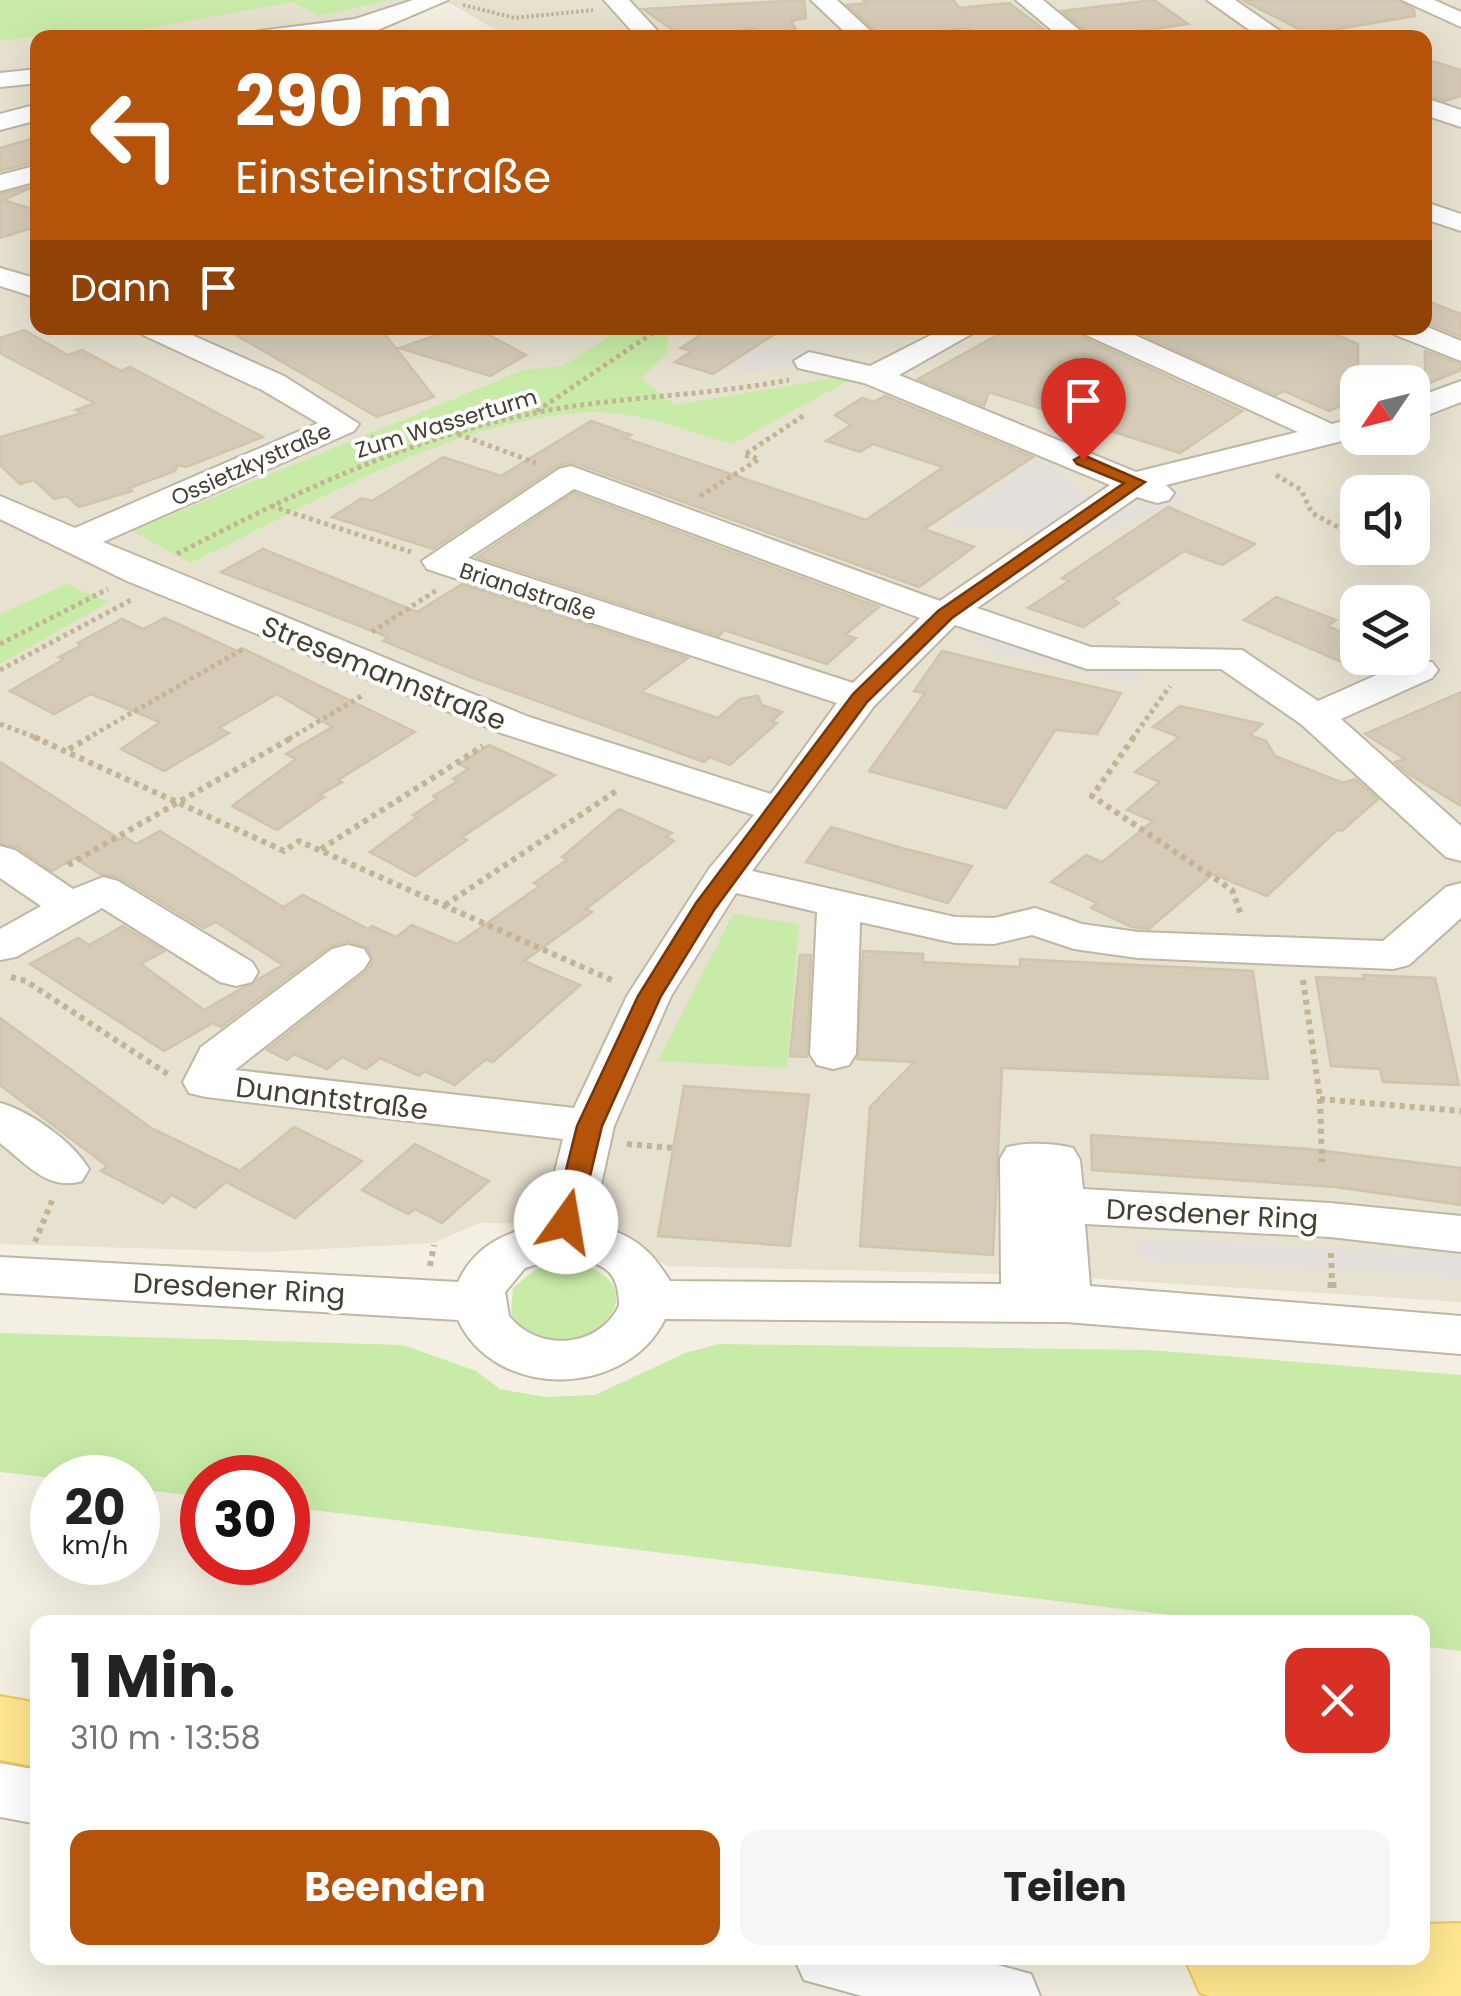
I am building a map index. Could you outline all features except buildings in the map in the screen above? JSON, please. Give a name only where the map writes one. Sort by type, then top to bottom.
[{"type":"main road","points":[[0,1728],[30,1734]]},
{"type":"main road","points":[[1430,1960],[1461,1960]]},
{"type":"main road","points":[[1223,1965],[1375,1996]]},
{"type":"street","points":[[823,0],[857,30]]},
{"type":"street","points":[[1028,0],[1067,30]]},
{"type":"street","points":[[1223,0],[1266,30]]},
{"type":"street","points":[[1414,0],[1461,20]]},
{"type":"street","points":[[358,30],[449,2]]},
{"type":"street","points":[[617,3],[644,30]]},
{"type":"street","points":[[0,80],[30,77]]},
{"type":"street","points":[[0,122],[30,114]]},
{"type":"street","points":[[0,183],[30,174]]},
{"type":"street","points":[[1432,213],[1461,224]]},
{"type":"street","points":[[0,277],[30,286]]},
{"type":"street","name":"Ossietzkystraße","points":[[74,542],[343,424],[273,382],[168,335]]},
{"type":"street","points":[[874,376],[953,335]]},
{"type":"street","points":[[1111,335],[1340,429]]},
{"type":"street","points":[[1421,335],[1461,352]]},
{"type":"street","points":[[823,364],[874,376],[965,416],[1171,483]]},
{"type":"street","points":[[1430,403],[1461,390]]},
{"type":"street","points":[[564,1238],[590,1126],[649,996],[724,878],[780,810],[860,698],[947,613],[1071,532],[1171,483],[1340,431]]},
{"type":"street","points":[[571,476],[947,613],[1087,658],[1229,658],[1316,716],[1461,848]]},
{"type":"street","name":"Briandstraße","points":[[454,566],[571,476]]},
{"type":"street","name":"Stresemannstraße","points":[[0,506],[151,578],[515,726],[780,810]]},
{"type":"street","name":"Briandstraße","points":[[454,566],[860,698]]},
{"type":"street","points":[[1316,716],[1408,675]]},
{"type":"street","points":[[0,859],[72,908]]},
{"type":"street","points":[[724,878],[955,930],[994,931],[1035,921],[1074,936],[1138,945],[1392,956],[1461,896]]},
{"type":"street","points":[[0,947],[103,890],[236,972]]},
{"type":"street","points":[[833,1054],[839,904]]},
{"type":"street","name":"Dunantstraße","points":[[348,958],[217,1058],[206,1082],[590,1126]]},
{"type":"street","points":[[1,1120],[65,1169]]},
{"type":"street","name":"Dresdener Ring","points":[[1047,1302],[1046,1175],[1330,1220],[1461,1234]]},
{"type":"street","points":[[564,1238],[610,1246],[631,1258],[641,1270],[650,1300],[639,1326],[622,1342],[598,1355],[570,1361],[516,1353],[496,1340],[482,1322],[478,1302],[482,1282],[502,1258],[536,1242],[564,1238]]},
{"type":"street","name":"Dresdener Ring","points":[[0,1275],[478,1302]]},
{"type":"street","points":[[650,1300],[1047,1302],[1461,1336]]},
{"type":"street","points":[[0,1790],[30,1795]]},
{"type":"street","points":[[860,1965],[1006,1996]]},
{"type":"path","points":[[449,2],[515,18],[617,3]]},
{"type":"path","points":[[536,412],[650,335]]},
{"type":"path","name":"Zum Wasserturm","points":[[0,644],[151,578],[270,506],[370,462],[536,412],[624,398],[761,386],[823,364]]},
{"type":"path","points":[[670,514],[759,459],[744,454],[806,414]]},
{"type":"path","points":[[457,433],[571,476]]},
{"type":"path","points":[[1263,467],[1301,490],[1312,514],[1340,529]]},
{"type":"path","points":[[270,506],[454,566]]},
{"type":"path","points":[[336,654],[454,566]]},
{"type":"path","points":[[0,670],[151,578]]},
{"type":"path","points":[[68,750],[277,630]]},
{"type":"path","points":[[1229,658],[1172,683],[1092,796],[1232,890],[1252,947]]},
{"type":"path","points":[[36,882],[182,803],[394,677]]},
{"type":"path","points":[[0,724],[68,750],[284,851],[299,841],[649,996]]},
{"type":"path","points":[[320,850],[464,758]]},
{"type":"path","points":[[444,906],[649,769]]},
{"type":"path","points":[[1298,950],[1320,1099],[1322,1162]]},
{"type":"path","points":[[0,974],[26,981],[173,1078],[206,1082]]},
{"type":"path","points":[[1320,1099],[1461,1111]]},
{"type":"shaded area","points":[[243,0],[290,0],[319,16],[391,0],[444,0],[378,30],[65,30]]},
{"type":"shaded area","points":[[444,0],[1461,0],[1461,1302],[1037,1275],[667,1266],[621,1238],[564,1224],[480,1223],[433,1243],[265,1252],[0,1244],[0,41],[30,36],[30,335],[1432,335],[1432,30],[497,30]]},
{"type":"shaded area","points":[[807,345],[844,355],[752,372],[731,366],[767,346],[795,350]]},
{"type":"shaded area","points":[[1040,458],[1090,497],[1031,535],[1006,528],[942,526]]},
{"type":"shaded area","points":[[1172,489],[1188,499],[1104,533],[1088,526]]},
{"type":"shaded area","points":[[987,624],[1147,666],[1135,685],[995,652],[996,649],[973,643]]},
{"type":"shaded area","points":[[1140,1238],[1461,1254],[1461,1278],[1140,1260]]},
{"type":"green space","points":[[0,0],[391,0],[319,16],[293,2],[139,30],[30,30],[30,37],[0,41]]},
{"type":"green space","points":[[610,335],[668,335],[667,353],[641,378],[675,405],[863,373],[732,444],[655,421],[595,412],[524,421],[474,434],[377,471],[190,563],[132,531],[524,370],[563,366]]},
{"type":"green space","points":[[66,584],[109,602],[0,664],[0,615]]},
{"type":"green space","points":[[733,914],[799,924],[787,1068],[658,1061]]},
{"type":"green space","points":[[570,1262],[602,1274],[615,1290],[614,1309],[601,1326],[581,1338],[557,1342],[532,1335],[511,1314],[513,1288],[536,1269]]},
{"type":"green space","points":[[0,1333],[403,1345],[476,1371],[500,1389],[545,1397],[595,1395],[685,1353],[719,1344],[1149,1350],[1461,1375],[1461,1651],[1430,1647],[1430,1615],[1171,1615],[310,1510],[310,1455],[180,1455],[180,1494],[160,1492],[160,1455],[30,1455],[30,1475],[0,1472]]},
{"type":"route","points":[[566,1222],[590,1126],[633,1028],[724,878],[780,810],[860,698],[945,614],[1136,482],[1083,460]]}]
